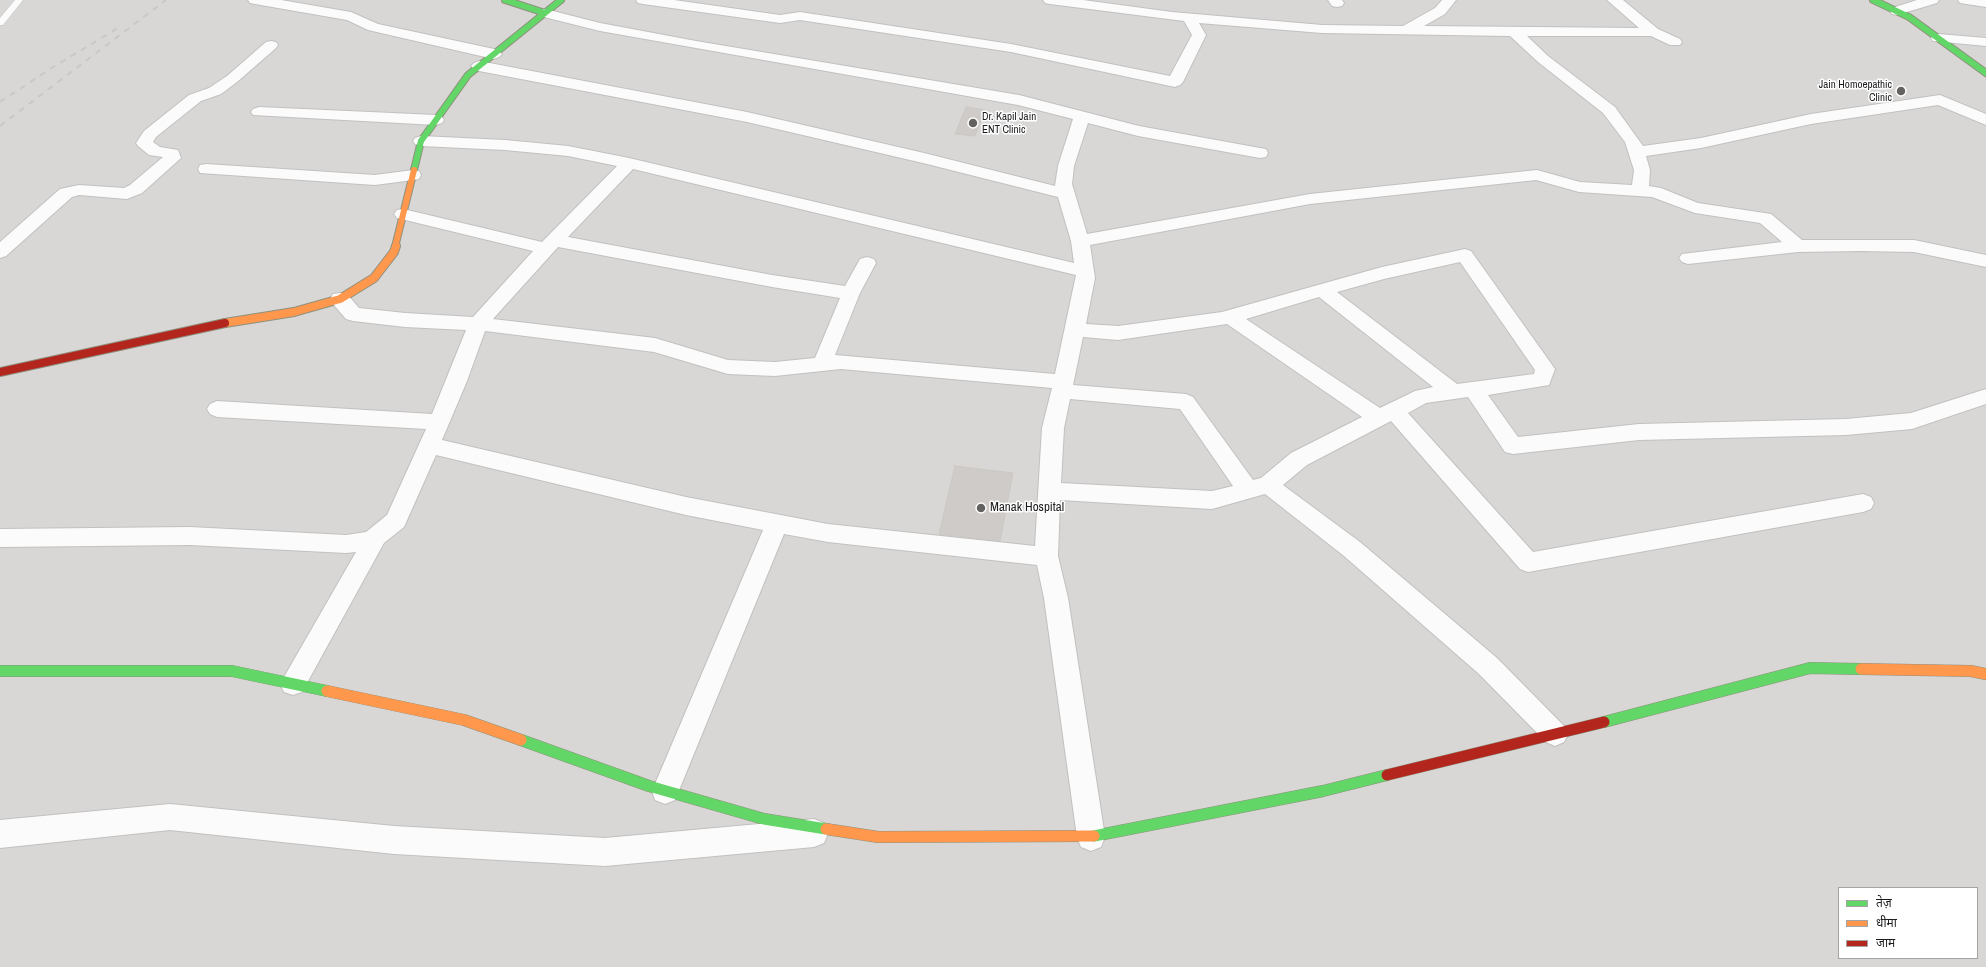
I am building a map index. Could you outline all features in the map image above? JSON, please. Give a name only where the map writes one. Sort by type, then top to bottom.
[{"type":"street","points":[[255,0],[351,16],[373,27],[494,54]]},
{"type":"street","points":[[504,0],[545,13],[600,27],[696,45],[1019,100],[1138,131],[1260,153]]},
{"type":"street","points":[[0,372],[208,326],[294,312],[340,299],[374,278],[394,252],[421,141],[468,75],[561,0]]},
{"type":"street","points":[[644,0],[780,19],[800,16],[1011,48],[1175,82],[1199,35],[1189,17]]},
{"type":"street","points":[[1050,0],[1189,17],[1322,29],[1514,32],[1652,32]]},
{"type":"street","points":[[1405,30],[1440,11],[1449,0]]},
{"type":"street","points":[[1614,0],[1652,32],[1675,42]]},
{"type":"street","points":[[1873,0],[1909,17],[1986,72]]},
{"type":"street","points":[[1897,11],[1932,0]]},
{"type":"street","points":[[1965,0],[1986,3]]},
{"type":"street","points":[[1514,32],[1543,59],[1609,110],[1634,142],[1642,170],[1640,191]]},
{"type":"street","points":[[1938,38],[1986,42]]},
{"type":"street","points":[[0,252],[66,193],[79,190],[127,194],[136,189],[173,158],[172,154],[155,150],[144,143],[150,134],[195,98],[215,91],[232,79],[271,45]]},
{"type":"street","points":[[479,66],[746,117],[924,158],[1067,194]]},
{"type":"street","points":[[1636,152],[1701,144],[1811,119],[1940,100],[1986,120]]},
{"type":"street","points":[[259,112],[436,120]]},
{"type":"street","points":[[1082,116],[1066,166],[1063,184],[1080,241],[1086,278],[1053,428],[1046,556],[1057,606],[1091,838]]},
{"type":"street","points":[[421,141],[513,145],[568,151],[629,163],[1084,271]]},
{"type":"street","points":[[0,538],[190,536],[346,544],[372,540],[396,521],[457,381],[478,324],[550,244],[629,163]]},
{"type":"street","points":[[206,169],[375,180],[413,175]]},
{"type":"street","points":[[1080,241],[1310,200],[1537,175],[1580,187],[1655,192],[1695,208],[1766,218],[1798,246]]},
{"type":"street","points":[[403,214],[550,244],[851,293]]},
{"type":"street","points":[[1688,258],[1798,246],[1914,246],[1986,262]]},
{"type":"street","points":[[1050,490],[1212,500],[1258,488],[1299,459],[1422,396],[1542,380],[1545,369],[1465,255],[1382,273],[1230,317],[1118,333],[1075,330]]},
{"type":"street","points":[[822,364],[851,293],[867,263]]},
{"type":"street","points":[[1322,290],[1463,391],[1513,446],[1639,432],[1846,427],[1912,422],[1986,396]]},
{"type":"street","points":[[340,299],[353,314],[405,320],[478,324],[655,345],[728,367],[775,368],[841,362],[1063,386],[1186,402],[1258,488],[1352,549],[1488,666],[1555,734]]},
{"type":"street","points":[[1230,317],[1386,414],[1528,562],[1863,503]]},
{"type":"street","points":[[217,409],[439,422]]},
{"type":"street","points":[[429,445],[686,506],[777,524],[828,533],[1019,555],[1046,556]]},
{"type":"street","points":[[665,790],[777,524]]},
{"type":"street","points":[[293,684],[376,537]]},
{"type":"street","points":[[0,671],[232,671],[464,720],[665,790],[764,819],[878,837],[1091,838],[1323,791],[1652,711],[1810,668],[1971,671],[1986,674]]},
{"type":"street","points":[[0,834],[170,818],[394,840],[606,852],[836,831]]},
{"type":"lane","points":[[0,24],[18,0]]},
{"type":"shaded area","points":[[0,0],[1986,0],[1986,967],[0,967]]},
{"type":"building","points":[[966,107],[985,110],[975,136],[955,134]]},
{"type":"building","points":[[955,466],[1013,473],[1000,541],[939,534]]},
{"type":"railway","points":[[0,126],[166,0]]},
{"type":"railway","points":[[0,102],[50,69],[118,28]]},
{"type":"traffic: fast","points":[[505,0],[545,13]]},
{"type":"traffic: fast","points":[[414,170],[421,141],[468,75],[561,0]]},
{"type":"traffic: fast","points":[[1873,0],[1909,17],[1986,73]]},
{"type":"traffic: fast","points":[[1604,722],[1810,668],[1861,669]]},
{"type":"traffic: fast","points":[[0,671],[232,671],[327,691]]},
{"type":"traffic: fast","points":[[521,740],[649,786],[764,819],[826,829]]},
{"type":"traffic: fast","points":[[1094,836],[1323,791],[1387,775]]},
{"type":"traffic: slow","points":[[225,323],[294,312],[340,299],[374,278],[394,252],[414,170]]},
{"type":"traffic: slow","points":[[1861,669],[1971,671],[1986,674]]},
{"type":"traffic: slow","points":[[327,691],[464,720],[521,740]]},
{"type":"traffic: slow","points":[[826,829],[878,837],[1094,836]]},
{"type":"traffic: jam","points":[[0,372],[225,323]]},
{"type":"traffic: jam","points":[[1387,775],[1604,722]]},
{"type":"place","name":"Jain Homoepathic Clinic","points":[[1901,91]]},
{"type":"place","name":"Dr. Kapil Jain ENT Clinic","points":[[973,123]]},
{"type":"place","name":"Manak Hospital","points":[[981,508]]}]
